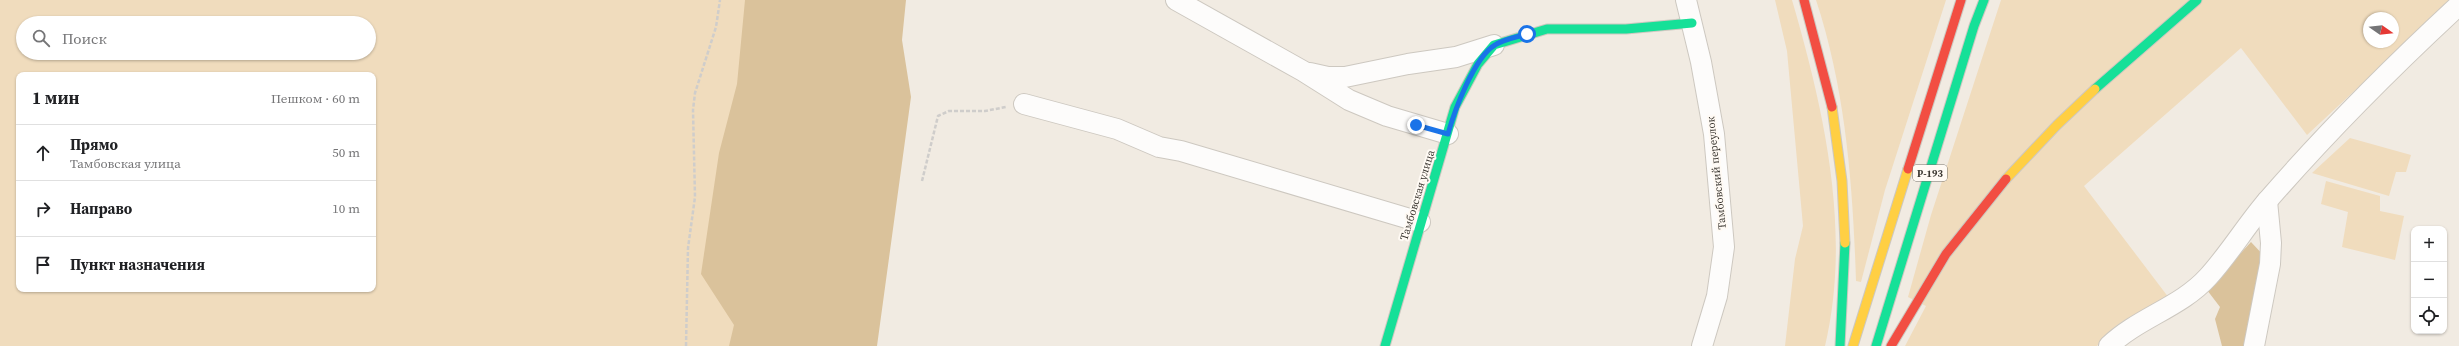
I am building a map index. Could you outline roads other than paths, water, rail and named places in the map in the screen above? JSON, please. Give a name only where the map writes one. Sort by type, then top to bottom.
[{"type":"main road","points":[[1804,0],[1836,126],[1845,215],[1844,286],[1840,346]]},
{"type":"main road","name":"Р-193","points":[[1853,346],[1961,0]]},
{"type":"main road","name":"Р-193","points":[[1876,346],[1974,26],[1984,0]]},
{"type":"main road","points":[[1891,346],[1941,262],[1977,213],[2013,170],[2078,104],[2197,0]]},
{"type":"main road","points":[[1494,45],[1547,29],[1626,29],[1692,23]]},
{"type":"main road","name":"Тамбовская улица","points":[[1385,346],[1420,222],[1455,107],[1478,64],[1494,45]]},
{"type":"street","points":[[1176,0],[1303,71],[1349,100],[1387,116],[1448,134]]},
{"type":"street","name":"Тамбовский переулок","points":[[1686,0],[1714,134],[1724,247],[1717,296],[1702,346]]},
{"type":"street","points":[[2110,346],[2124,332],[2184,297],[2208,278],[2267,201],[2382,79],[2459,5]]},
{"type":"street","points":[[1303,71],[1328,78],[1345,77],[1408,64],[1456,57],[1494,45]]},
{"type":"street","points":[[1024,104],[1117,129],[1159,147],[1181,151],[1420,222]]},
{"type":"street","points":[[2254,346],[2270,264],[2271,243],[2267,201]]}]
